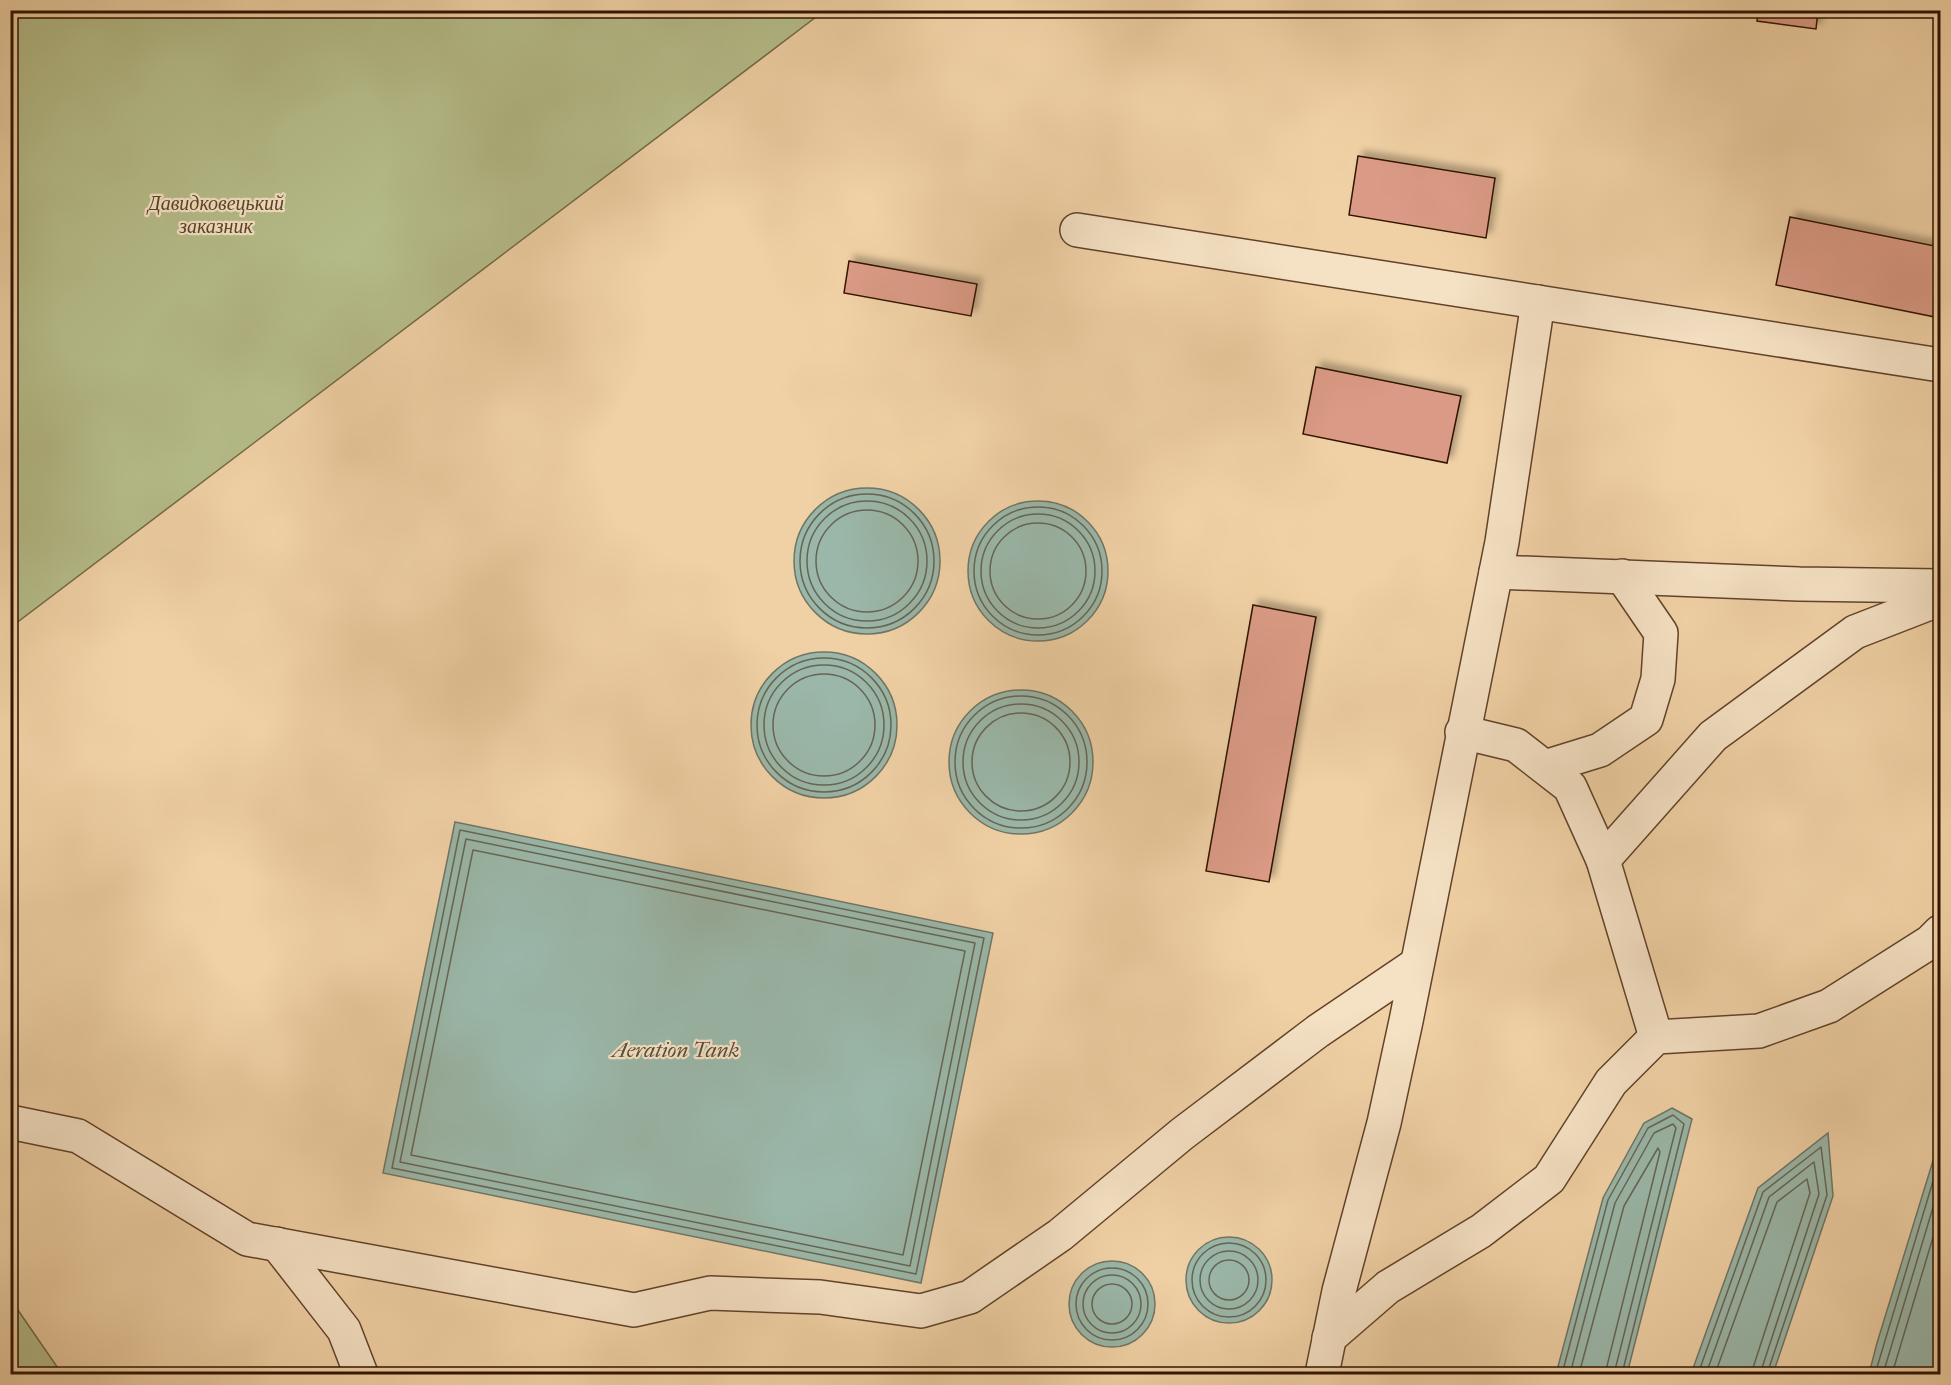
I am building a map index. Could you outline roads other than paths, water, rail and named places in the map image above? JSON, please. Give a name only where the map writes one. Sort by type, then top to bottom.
[{"type":"street","points":[[1077,230],[1941,365]]},
{"type":"street","points":[[1322,1374],[1329,1338],[1384,1123],[1496,572],[1538,302]]},
{"type":"street","points":[[1496,572],[1799,585],[1941,586]]},
{"type":"street","points":[[1545,767],[1600,750],[1646,719],[1658,680],[1661,633],[1622,576]]},
{"type":"street","points":[[1603,860],[1713,736],[1855,632],[1941,599]]},
{"type":"street","points":[[1462,732],[1516,745],[1570,787],[1603,860],[1656,1037]]},
{"type":"street","points":[[1329,1338],[1389,1287],[1481,1231],[1549,1179],[1611,1082],[1656,1037],[1759,1031],[1829,1006],[1930,942],[1941,932]]},
{"type":"street","points":[[10,1122],[78,1136],[247,1239],[633,1310],[710,1293],[820,1297],[921,1311],[970,1297],[1060,1235],[1182,1134],[1318,1031],[1417,964]]},
{"type":"street","points":[[277,1244],[344,1330],[361,1374]]},
{"type":"water","points":[[867,488],[895,493],[919,509],[935,533],[940,561],[935,589],[919,613],[895,629],[867,634],[839,629],[815,613],[799,589],[794,561],[799,533],[815,509],[839,493]]},
{"type":"water","points":[[1038,501],[1065,506],[1088,521],[1103,544],[1108,571],[1103,598],[1088,621],[1065,636],[1038,641],[1011,636],[988,621],[973,598],[968,571],[973,544],[988,521],[1011,506]]},
{"type":"water","points":[[824,652],[852,657],[876,673],[892,697],[897,725],[892,753],[876,777],[852,793],[824,798],[796,793],[772,777],[756,753],[751,725],[756,697],[772,673],[796,657]]},
{"type":"water","points":[[1021,690],[1048,696],[1061,702],[1072,711],[1081,722],[1087,735],[1093,762],[1087,789],[1081,802],[1072,813],[1061,822],[1048,828],[1021,834],[994,828],[981,822],[970,813],[961,802],[955,789],[949,762],[955,735],[961,722],[970,711],[981,702],[994,696]]},
{"type":"water","name":"Aeration Tank","points":[[455,822],[993,933],[921,1283],[383,1173]]},
{"type":"water","points":[[1672,1108],[1692,1119],[1627,1374],[1556,1374],[1603,1198],[1644,1123]]},
{"type":"water","points":[[1828,1133],[1833,1196],[1773,1374],[1691,1374],[1758,1188]]},
{"type":"water","points":[[1940,1138],[1940,1374],[1869,1374],[1877,1343]]},
{"type":"water","points":[[1229,1237],[1253,1244],[1265,1256],[1272,1280],[1265,1304],[1253,1316],[1229,1323],[1205,1316],[1193,1304],[1186,1280],[1193,1256],[1205,1244]]},
{"type":"water","points":[[1112,1261],[1128,1265],[1142,1274],[1151,1288],[1155,1304],[1151,1320],[1142,1334],[1128,1343],[1112,1347],[1096,1343],[1082,1334],[1073,1320],[1069,1304],[1073,1288],[1082,1274],[1096,1265]]},
{"type":"park label","name":"Давидковецький заказник","points":[[216,214]]}]
